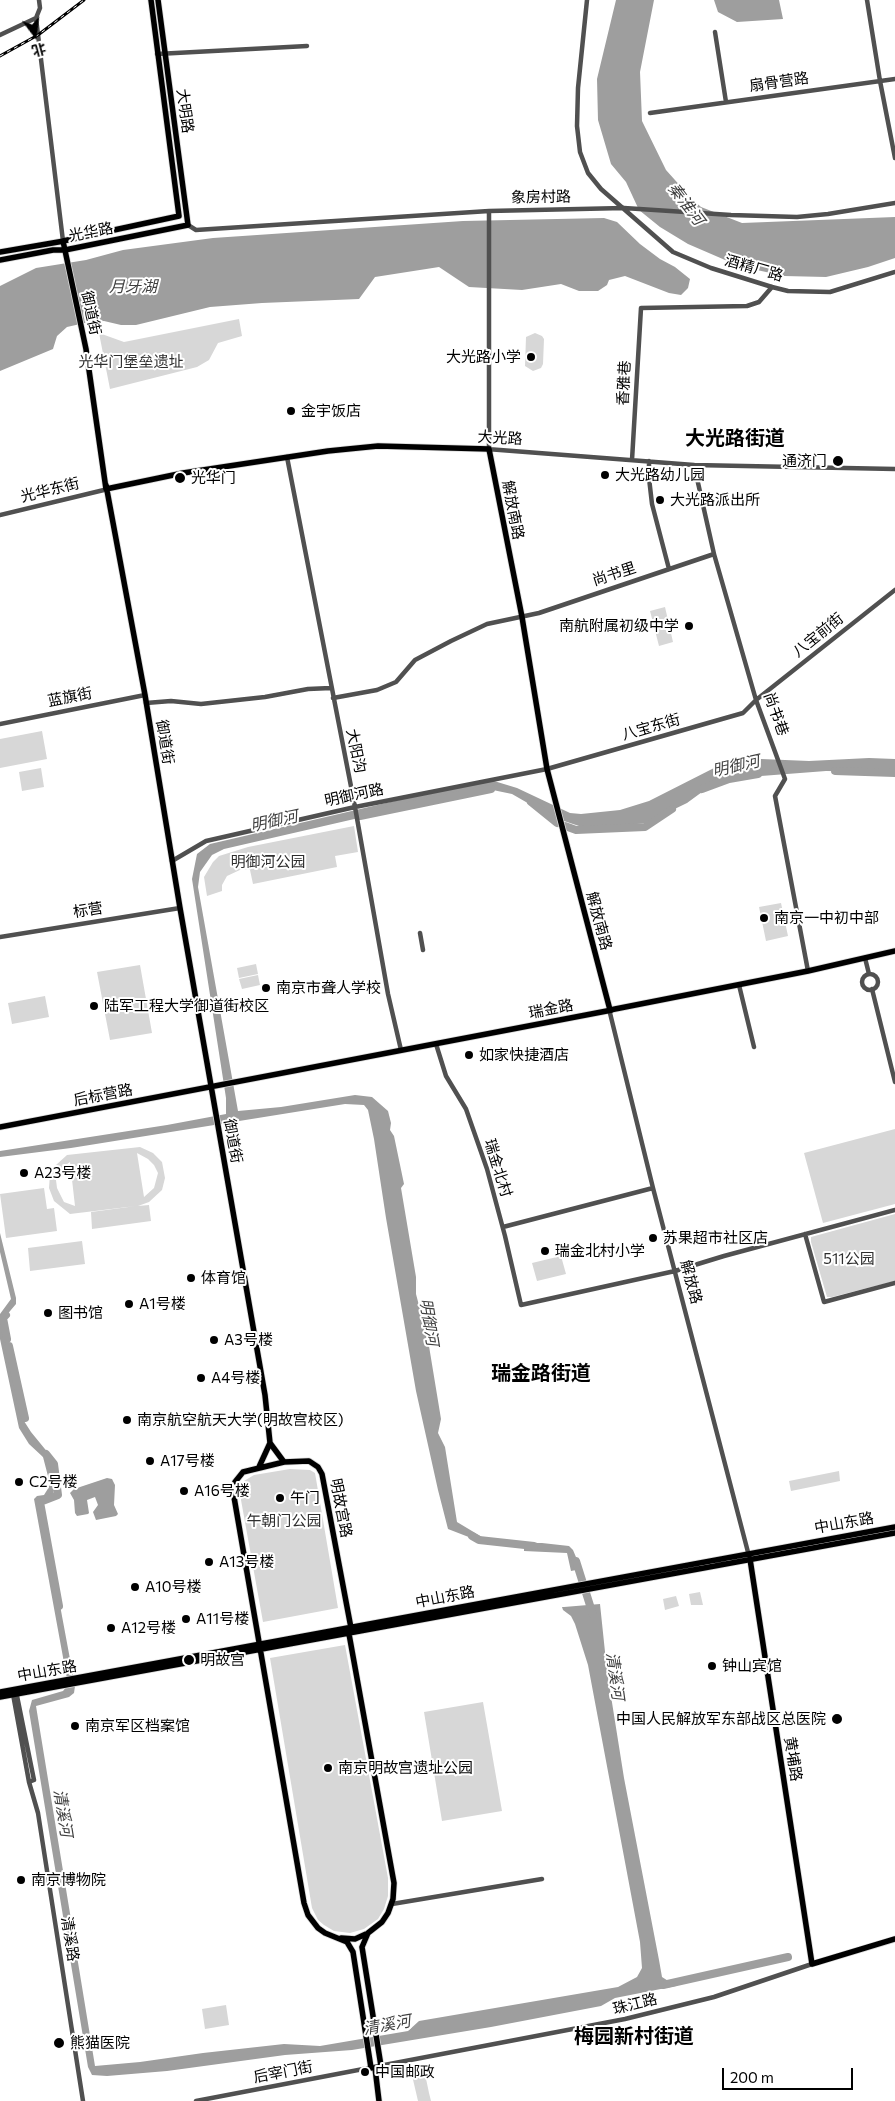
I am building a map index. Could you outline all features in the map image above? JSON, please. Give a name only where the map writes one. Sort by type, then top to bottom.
[{"type":"main road","name":"大明路","points":[[151,0],[179,216]]},
{"type":"main road","name":"大明路","points":[[158,0],[188,225]]},
{"type":"main road","name":"光华路","points":[[0,252],[63,242],[179,216]]},
{"type":"main road","name":"光华路","points":[[0,260],[53,250],[65,250],[188,225]]},
{"type":"main road","name":"御道街","points":[[63,242],[86,349],[106,489],[145,695],[172,862],[265,1395],[270,1443]]},
{"type":"main road","points":[[106,489],[183,472]]},
{"type":"main road","points":[[547,769],[581,901]]},
{"type":"main road","name":"瑞金路","points":[[211,1088],[739,985],[895,951]]},
{"type":"main road","name":"后标营路","points":[[0,1128],[211,1088]]},
{"type":"main road","points":[[259,1467],[270,1443],[284,1462]]},
{"type":"main road","name":"明故宫路","points":[[376,2067],[369,2053],[353,1952],[347,1942],[326,1934],[318,1928],[308,1915],[304,1903],[233,1491],[235,1482],[243,1472],[284,1462],[309,1461],[320,1470],[326,1491],[394,1883],[392,1904]]},
{"type":"main road","name":"中山东路","points":[[0,1697],[15,1692],[601,1584],[895,1527]]},
{"type":"main road","name":"中山东路","points":[[749,1556],[895,1533]]},
{"type":"main road","name":"黄埔路","points":[[749,1556],[812,1964]]},
{"type":"main road","name":"中山东路","points":[[0,1692],[15,1692]]},
{"type":"main road","points":[[337,1938],[355,1939],[368,1933],[382,1922],[392,1904]]},
{"type":"main road","points":[[368,1933],[363,1943],[362,1952],[378,2051],[376,2067],[379,2101]]},
{"type":"main road","name":"珠江路","points":[[812,1964],[895,1939]]},
{"type":"street","points":[[39,0],[40,8],[36,18],[63,242]]},
{"type":"street","name":"酒精厂路","points":[[587,0],[578,88],[577,126],[580,152],[588,173],[601,189],[673,252],[712,268],[772,287],[788,291],[830,292],[895,272]]},
{"type":"street","points":[[867,0],[895,158]]},
{"type":"street","points":[[0,35],[36,18]]},
{"type":"street","points":[[715,32],[726,102]]},
{"type":"street","points":[[157,54],[306,46]]},
{"type":"street","name":"扇骨营路","points":[[650,113],[880,80],[895,80]]},
{"type":"street","name":"象房村路","points":[[188,225],[196,230],[488,211],[624,208],[797,217],[895,203]]},
{"type":"street","name":"解放南路","points":[[488,211],[489,449],[522,617],[547,769],[565,839]]},
{"type":"street","name":"香雅巷","points":[[632,460],[641,308],[747,306],[759,302],[772,287]]},
{"type":"street","name":"大光路","points":[[183,472],[287,456],[378,446],[489,449],[694,464],[895,469]]},
{"type":"street","name":"大阳沟","points":[[287,456],[359,826],[388,994],[400,1050]]},
{"type":"street","points":[[649,461],[652,504],[669,569]]},
{"type":"street","name":"尚书巷","points":[[694,464],[714,554],[756,700],[781,763],[785,779],[775,796],[808,971]]},
{"type":"street","name":"光华东街","points":[[0,515],[106,489]]},
{"type":"street","name":"尚书里","points":[[333,698],[377,690],[396,682],[415,660],[487,624],[539,613],[714,554]]},
{"type":"street","name":"八宝前街","points":[[756,700],[895,590]]},
{"type":"street","points":[[146,703],[172,701],[201,704],[308,689],[331,688]]},
{"type":"street","name":"蓝旗街","points":[[0,724],[145,695]]},
{"type":"street","name":"八宝东街","points":[[547,769],[743,713],[756,700]]},
{"type":"street","name":"明御河路","points":[[172,862],[206,841],[355,807],[547,769]]},
{"type":"street","name":"解放南路","points":[[581,901],[610,1010]]},
{"type":"street","name":"标营","points":[[0,937],[180,908]]},
{"type":"street","points":[[420,933],[423,950]]},
{"type":"street","points":[[865,958],[869,974]]},
{"type":"street","points":[[869,974],[874,975],[878,981],[877,986],[872,989],[868,989],[863,984],[864,979],[869,974]]},
{"type":"street","points":[[739,985],[754,1046]]},
{"type":"street","points":[[872,989],[895,1082]]},
{"type":"street","name":"解放路","points":[[610,1010],[653,1188],[749,1556]]},
{"type":"street","name":"瑞金北村","points":[[436,1044],[446,1076],[466,1109],[487,1168],[521,1305],[675,1271]]},
{"type":"street","points":[[503,1227],[653,1188]]},
{"type":"street","points":[[675,1271],[895,1210]]},
{"type":"street","points":[[806,1234],[824,1302],[895,1283]]},
{"type":"street","name":"清溪路","points":[[15,1692],[29,1782],[38,1813],[83,2101]]},
{"type":"street","points":[[392,1904],[542,1879]]},
{"type":"street","name":"珠江路","points":[[376,2067],[625,2020],[714,1997],[812,1964]]},
{"type":"street","name":"后宰门街","points":[[196,2101],[376,2067]]},
{"type":"green space","name":"光华门堡垒遗址","points":[[239,319],[242,336],[218,343],[209,360],[197,367],[110,389],[99,333],[124,342]]},
{"type":"green space","points":[[535,333],[544,339],[543,364],[541,368],[533,371],[525,366],[526,337]]},
{"type":"green space","points":[[665,607],[673,642],[659,646],[650,611]]},
{"type":"green space","points":[[42,731],[47,759],[0,768],[0,739]]},
{"type":"green space","points":[[41,768],[44,787],[22,791],[19,772]]},
{"type":"green space","name":"明御河公园","points":[[354,826],[358,852],[335,856],[337,867],[253,884],[250,870],[242,869],[227,876],[222,885],[222,891],[207,896],[204,877],[219,856],[248,847]]},
{"type":"green space","points":[[781,903],[788,936],[766,941],[759,907]]},
{"type":"green space","points":[[256,964],[258,974],[239,978],[237,968]]},
{"type":"green space","points":[[140,965],[152,1033],[110,1040],[97,972]]},
{"type":"green space","points":[[258,975],[260,985],[242,989],[239,979]]},
{"type":"green space","points":[[45,996],[49,1017],[12,1024],[8,1003]]},
{"type":"green space","points":[[895,1129],[895,1204],[823,1223],[804,1153]]},
{"type":"green space","points":[[140,1147],[153,1153],[162,1162],[165,1178],[162,1190],[149,1202],[138,1206],[149,1205],[151,1221],[92,1229],[91,1212],[136,1206],[70,1214],[54,1201],[49,1188],[50,1174],[56,1165],[67,1155]],"holes":[[[137,1153],[148,1159],[158,1173],[154,1188],[144,1197]],[[70,1162],[75,1206],[64,1202],[57,1188],[56,1180],[63,1167]]]},
{"type":"green space","points":[[44,1188],[47,1209],[54,1208],[57,1231],[6,1238],[0,1194]]},
{"type":"green space","name":"511公园","points":[[895,1214],[895,1281],[827,1297],[811,1237]]},
{"type":"green space","points":[[82,1241],[85,1264],[30,1271],[28,1248]]},
{"type":"green space","points":[[561,1256],[566,1274],[537,1281],[532,1263]]},
{"type":"green space","name":"午朝门公园","points":[[290,1469],[310,1470],[315,1473],[338,1608],[263,1622],[241,1500],[241,1487],[244,1481],[254,1475]]},
{"type":"green space","points":[[839,1471],[840,1481],[791,1491],[789,1481]]},
{"type":"green space","points":[[700,1592],[703,1605],[691,1605],[689,1594]]},
{"type":"green space","points":[[676,1596],[679,1606],[665,1610],[663,1599]]},
{"type":"green space","name":"南京明故宫遗址公园","points":[[345,1645],[388,1878],[388,1896],[384,1909],[378,1919],[364,1929],[350,1933],[334,1931],[324,1925],[318,1920],[312,1908],[270,1658]]},
{"type":"green space","points":[[483,1702],[502,1811],[442,1821],[424,1712]]},
{"type":"green space","points":[[226,2005],[229,2025],[205,2029],[202,2009]]},
{"type":"green space","points":[[424,2069],[431,2101],[418,2101],[411,2071]]},
{"type":"water","name":"秦淮河","points":[[616,0],[654,0],[640,72],[642,121],[666,170],[692,199],[701,207],[742,223],[895,217],[895,258],[868,267],[826,277],[784,276],[739,266],[688,244],[660,227],[639,210],[626,182],[611,164],[598,120],[597,79]]},
{"type":"water","points":[[714,0],[779,0],[783,19],[737,22],[718,12]]},
{"type":"water","name":"月牙湖","points":[[604,218],[617,222],[640,244],[690,279],[688,288],[681,295],[669,293],[625,276],[609,280],[607,285],[598,291],[579,291],[561,284],[522,290],[469,287],[439,267],[375,277],[359,299],[210,307],[136,325],[121,325],[104,321],[67,327],[57,336],[53,349],[0,371],[0,286],[36,268],[86,260],[123,250],[213,238],[463,221]]},
{"type":"water","points":[[869,758],[895,759],[895,772],[826,771],[722,779],[687,803],[645,823],[611,827],[579,826],[552,817],[512,794],[488,789],[476,791],[224,849],[212,855],[200,872],[198,887],[238,1111],[281,1107],[355,1095],[372,1097],[388,1111],[391,1123],[390,1130],[394,1136],[404,1184],[401,1188],[416,1277],[416,1294],[428,1340],[441,1419],[438,1433],[445,1447],[457,1522],[482,1537],[479,1541],[448,1529],[416,1391],[374,1139],[368,1110],[364,1105],[345,1104],[71,1148],[0,1157],[0,1151],[226,1114],[226,1098],[192,879],[197,854],[210,844],[416,796],[494,781],[517,788],[570,813],[581,814],[620,810],[649,801],[718,766],[733,763],[761,759],[809,761]]},
{"type":"water","points":[[0,1233],[16,1298],[16,1304],[5,1317],[3,1323],[19,1404],[24,1421],[49,1454],[55,1486],[53,1494],[41,1503],[75,1686],[74,1693],[69,1697],[36,1706],[95,2066],[284,2044],[320,2046],[408,2031],[419,2021],[618,1987],[637,1977],[642,1968],[640,1942],[588,1665],[575,1624],[571,1616],[562,1607],[600,1604],[607,1671],[624,1778],[662,1977],[676,1986],[615,1998],[601,2006],[491,2027],[352,2050],[285,2055],[167,2071],[107,2076],[92,2075],[88,2067],[29,1711],[32,1700],[63,1691],[67,1686],[67,1679],[34,1499],[37,1496],[44,1495],[49,1487],[49,1480],[43,1457],[29,1444],[19,1428],[0,1339],[0,1314],[11,1299],[0,1252]]},
{"type":"water","points":[[107,1478],[112,1479],[115,1485],[114,1505],[118,1514],[96,1520],[93,1512],[98,1505],[95,1497],[87,1500],[89,1513],[77,1516],[74,1500],[70,1493],[74,1489]]},
{"type":"water","points":[[524,1543],[569,1546],[573,1550],[581,1569],[571,1571],[567,1553],[524,1551]]},
{"type":"waterway","name":"明御河","points":[[835,771],[895,773]]},
{"type":"waterway","name":"明御河","points":[[702,789],[729,779],[758,774]]},
{"type":"waterway","name":"明御河","points":[[360,816],[491,789]]},
{"type":"waterway","name":"明御河","points":[[531,802],[557,823]]},
{"type":"waterway","name":"明御河","points":[[565,826],[576,830],[645,827],[672,809]]},
{"type":"waterway","points":[[6,1315],[3,1318],[7,1339]]},
{"type":"waterway","points":[[9,1346],[25,1418]]},
{"type":"waterway","points":[[46,1454],[54,1464],[58,1495],[40,1502],[59,1606]]},
{"type":"waterway","name":"明御河","points":[[472,1536],[479,1540],[534,1546]]},
{"type":"waterway","name":"明御河","points":[[576,1561],[593,1615]]},
{"type":"waterway","points":[[663,1985],[788,1957]]},
{"type":"railway","points":[[0,56],[38,35],[84,0]]},
{"type":"place","name":"大光路小学","points":[[531,357]]},
{"type":"place","name":"金宇饭店","points":[[291,411]]},
{"type":"place","name":"通济门","points":[[838,461]]},
{"type":"place","name":"大光路幼儿园","points":[[605,475]]},
{"type":"place","name":"光华门","points":[[180,478]]},
{"type":"place","name":"大光路派出所","points":[[660,500]]},
{"type":"place","name":"南航附属初级中学","points":[[689,626]]},
{"type":"place","name":"南京一中初中部","points":[[764,918]]},
{"type":"place","name":"南京市聋人学校","points":[[266,988]]},
{"type":"place","name":"陆军工程大学御道街校区","points":[[94,1006]]},
{"type":"place","name":"如家快捷酒店","points":[[469,1055]]},
{"type":"place","name":"A23号楼","points":[[24,1173]]},
{"type":"place","name":"苏果超市社区店","points":[[653,1238]]},
{"type":"place","name":"瑞金北村小学","points":[[545,1251]]},
{"type":"place","name":"体育馆","points":[[191,1278]]},
{"type":"place","name":"A1号楼","points":[[129,1304]]},
{"type":"place","name":"图书馆","points":[[48,1313]]},
{"type":"place","name":"A3号楼","points":[[214,1340]]},
{"type":"place","name":"A4号楼","points":[[201,1378]]},
{"type":"place","name":"南京航空航天大学(明故宫校区)","points":[[127,1420]]},
{"type":"place","name":"A17号楼","points":[[150,1461]]},
{"type":"place","name":"C2号楼","points":[[19,1482]]},
{"type":"place","name":"A16号楼","points":[[184,1491]]},
{"type":"place","name":"午门","points":[[280,1498]]},
{"type":"place","name":"A13号楼","points":[[209,1562]]},
{"type":"place","name":"A10号楼","points":[[135,1587]]},
{"type":"place","name":"A11号楼","points":[[186,1619]]},
{"type":"place","name":"A12号楼","points":[[111,1628]]},
{"type":"place","name":"明故宫","points":[[189,1660]]},
{"type":"place","name":"钟山宾馆","points":[[712,1666]]},
{"type":"place","name":"中国人民解放军东部战区总医院","points":[[837,1719]]},
{"type":"place","name":"南京军区档案馆","points":[[75,1726]]},
{"type":"place","name":"南京明故宫遗址公园","points":[[328,1768]]},
{"type":"place","name":"南京博物院","points":[[21,1880]]},
{"type":"place","name":"熊猫医院","points":[[59,2043]]},
{"type":"place","name":"中国邮政","points":[[365,2072]]},
{"type":"district","name":"大光路街道","points":[[735,438]]},
{"type":"district","name":"瑞金路街道","points":[[541,1373]]},
{"type":"district","name":"梅园新村街道","points":[[634,2036]]},
{"type":"water label","name":"清溪河","points":[[615,1676]]},
{"type":"water label","name":"清溪河","points":[[63,1813]]},
{"type":"water label","name":"清溪河","points":[[387,2025]]}]
